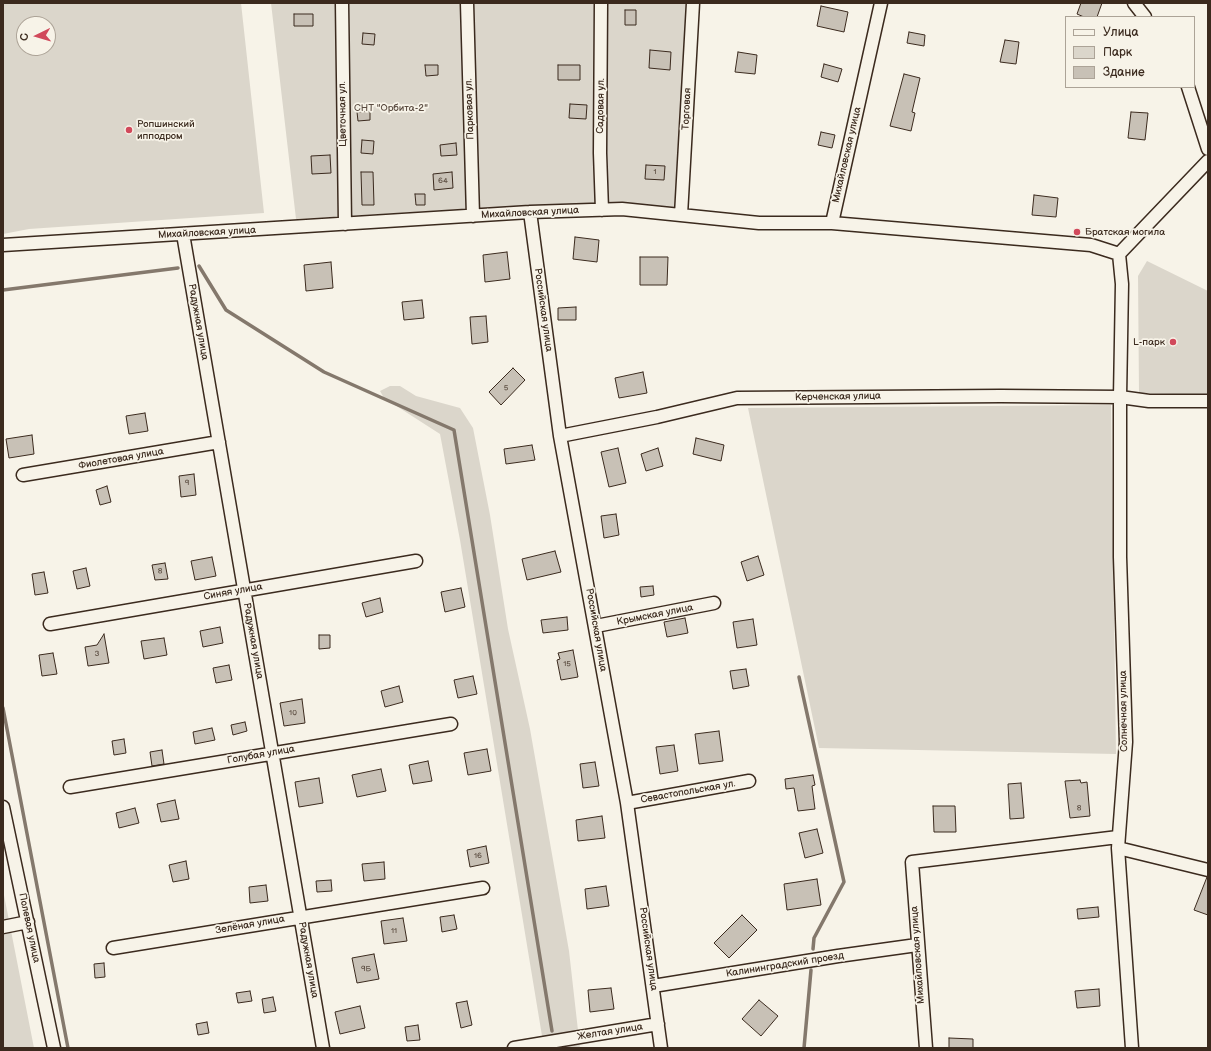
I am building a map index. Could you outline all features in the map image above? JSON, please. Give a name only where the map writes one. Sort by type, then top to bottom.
[{"type":"street","name":"Цветочная ул.","points":[[342,3],[345,224]]},
{"type":"street","name":"Парковая ул.","points":[[467,3],[473,216]]},
{"type":"street","name":"Садовая ул.","points":[[601,3],[600,153],[602,210]]},
{"type":"street","name":"Торговая","points":[[681,215],[693,3]]},
{"type":"street","name":"Михайловская улица","points":[[3,246],[530,212],[622,209],[759,223],[832,223],[881,3]]},
{"type":"street","points":[[1134,3],[1144,16]]},
{"type":"street","points":[[1188,88],[1208,149]]},
{"type":"street","points":[[832,223],[1091,245],[1119,254],[1208,161]]},
{"type":"street","name":"Российская улица","points":[[530,212],[560,436],[628,803],[654,986],[661,1048]]},
{"type":"street","name":"Радужная улица","points":[[183,234],[323,1048]]},
{"type":"street","name":"Солнечная улица","points":[[1119,254],[1122,284],[1120,557],[1126,742],[1118,842],[1132,1048]]},
{"type":"street","name":"Керченская улица","points":[[560,436],[657,417],[737,398],[992,396],[1120,397],[1149,401],[1208,402]]},
{"type":"street","name":"Фиолетовая улица","points":[[23,475],[219,442]]},
{"type":"street","name":"Синяя улица","points":[[50,624],[416,561]]},
{"type":"street","name":"Крымская улица","points":[[596,626],[714,603]]},
{"type":"street","name":"Голубая улица","points":[[70,787],[451,724]]},
{"type":"street","name":"Севастопольская ул.","points":[[628,803],[749,781]]},
{"type":"street","name":"Полевая улица","points":[[3,807],[54,1048]]},
{"type":"street","name":"Михайловская улица","points":[[926,1048],[917,945],[912,862],[1118,842]]},
{"type":"street","points":[[1118,842],[1208,870]]},
{"type":"street","name":"Зелёная улица","points":[[113,948],[300,916],[483,888]]},
{"type":"street","points":[[3,927],[28,922]]},
{"type":"street","name":"Калининградский проезд","points":[[654,986],[838,956],[917,945]]},
{"type":"street","name":"Желтая улица","points":[[514,1048],[658,1024]]},
{"type":"green space","name":"Ропшинский ипподром","points":[[3,3],[241,3],[264,213],[29,229],[3,234]]},
{"type":"green space","name":"СНТ \"Орбита-2\"","points":[[271,3],[689,3],[677,210],[619,203],[482,208],[296,219]]},
{"type":"green space","name":"L-парк","points":[[1147,261],[1208,291],[1208,395],[1139,393],[1138,276]]},
{"type":"green space","points":[[390,386],[400,386],[416,396],[460,408],[473,428],[490,515],[508,629],[530,729],[569,951],[580,1048],[544,1048],[460,540],[440,434],[384,398],[380,391]]},
{"type":"green space","points":[[1111,405],[1116,754],[819,748],[748,408]]},
{"type":"green space","points":[[3,890],[34,1048],[3,1048]]},
{"type":"building","points":[[1081,3],[1102,3],[1097,16],[1082,16],[1077,14]]},
{"type":"building","points":[[821,6],[848,12],[844,32],[817,26]]},
{"type":"building","points":[[625,10],[636,10],[636,25],[625,25]]},
{"type":"building","points":[[294,14],[313,14],[313,26],[294,26]]},
{"type":"building","points":[[909,32],[925,35],[924,46],[907,43]]},
{"type":"building","points":[[363,33],[375,34],[374,45],[362,44]]},
{"type":"building","points":[[1005,40],[1019,42],[1016,64],[1000,62]]},
{"type":"building","points":[[650,50],[671,52],[670,70],[649,68]]},
{"type":"building","points":[[738,52],[757,55],[755,74],[735,72]]},
{"type":"building","points":[[824,64],[842,69],[838,82],[821,77]]},
{"type":"building","points":[[425,65],[438,65],[438,75],[426,76]]},
{"type":"building","points":[[558,65],[580,65],[580,80],[558,80]]},
{"type":"building","points":[[904,74],[920,78],[912,112],[915,113],[911,131],[890,126]]},
{"type":"building","points":[[570,104],[587,105],[586,119],[569,118]]},
{"type":"building","points":[[370,111],[370,120],[358,121],[357,112]]},
{"type":"building","points":[[1131,112],[1148,113],[1145,140],[1128,138]]},
{"type":"building","points":[[821,132],[835,135],[832,148],[818,145]]},
{"type":"building","points":[[362,140],[374,141],[373,154],[361,153]]},
{"type":"building","points":[[456,143],[457,155],[441,156],[440,145]]},
{"type":"building","points":[[330,155],[331,173],[312,174],[311,156]]},
{"type":"building","points":[[646,165],[665,166],[664,180],[645,179]]},
{"type":"building","points":[[361,172],[373,172],[374,205],[362,205]]},
{"type":"building","points":[[452,172],[453,188],[434,190],[433,174]]},
{"type":"building","points":[[415,194],[425,194],[425,205],[416,205]]},
{"type":"building","points":[[1034,195],[1058,198],[1056,217],[1032,215]]},
{"type":"building","points":[[575,237],[599,240],[597,262],[573,259]]},
{"type":"building","points":[[507,252],[510,279],[485,282],[483,255]]},
{"type":"building","points":[[640,257],[668,257],[667,285],[640,285]]},
{"type":"building","points":[[331,262],[333,288],[306,291],[304,265]]},
{"type":"building","points":[[422,300],[424,318],[404,320],[402,302]]},
{"type":"building","points":[[576,307],[576,320],[558,320],[558,308]]},
{"type":"building","points":[[486,316],[488,342],[472,344],[470,317]]},
{"type":"building","points":[[513,368],[525,380],[501,405],[489,392]]},
{"type":"building","points":[[643,372],[647,393],[619,398],[615,378]]},
{"type":"building","points":[[145,413],[148,431],[129,434],[126,416]]},
{"type":"building","points":[[32,435],[34,454],[9,458],[6,439]]},
{"type":"building","points":[[696,438],[724,445],[721,461],[693,454]]},
{"type":"building","points":[[532,445],[535,460],[506,464],[504,449]]},
{"type":"building","points":[[618,448],[626,483],[609,487],[601,452]]},
{"type":"building","points":[[658,448],[663,466],[646,471],[641,454]]},
{"type":"building","points":[[194,474],[196,495],[181,497],[179,476]]},
{"type":"building","points":[[107,486],[111,502],[100,505],[96,490]]},
{"type":"building","points":[[616,514],[619,535],[604,538],[601,516]]},
{"type":"building","points":[[555,551],[561,572],[527,580],[522,559]]},
{"type":"building","points":[[758,556],[764,575],[747,581],[741,562]]},
{"type":"building","points":[[212,557],[216,576],[195,580],[191,561]]},
{"type":"building","points":[[165,563],[168,579],[155,580],[152,565]]},
{"type":"building","points":[[86,568],[90,586],[77,589],[73,571]]},
{"type":"building","points":[[44,572],[48,593],[35,595],[32,574]]},
{"type":"building","points":[[653,586],[654,595],[641,597],[640,587]]},
{"type":"building","points":[[461,588],[465,607],[445,612],[441,592]]},
{"type":"building","points":[[380,598],[383,612],[366,617],[362,603]]},
{"type":"building","points":[[567,617],[568,630],[543,633],[541,620]]},
{"type":"building","points":[[685,618],[688,633],[667,637],[664,622]]},
{"type":"building","points":[[753,619],[757,645],[737,648],[733,622]]},
{"type":"building","points":[[220,627],[223,643],[203,647],[200,631]]},
{"type":"building","points":[[104,634],[109,663],[88,666],[85,647],[97,645]]},
{"type":"building","points":[[319,635],[330,635],[330,648],[319,649]]},
{"type":"building","points":[[164,638],[167,655],[144,659],[141,641]]},
{"type":"building","points":[[573,650],[578,677],[561,680],[557,660],[560,659],[558,653]]},
{"type":"building","points":[[53,653],[57,674],[42,676],[39,655]]},
{"type":"building","points":[[229,665],[232,680],[216,683],[213,668]]},
{"type":"building","points":[[746,669],[749,686],[733,689],[730,671]]},
{"type":"building","points":[[473,676],[477,694],[458,698],[454,680]]},
{"type":"building","points":[[399,686],[403,702],[385,707],[381,691]]},
{"type":"building","points":[[302,699],[305,723],[284,726],[280,703]]},
{"type":"building","points":[[245,722],[247,731],[233,735],[231,725]]},
{"type":"building","points":[[212,728],[215,740],[195,744],[193,732]]},
{"type":"building","points":[[719,731],[723,761],[699,764],[695,734]]},
{"type":"building","points":[[124,739],[126,753],[114,755],[112,741]]},
{"type":"building","points":[[674,745],[678,771],[660,774],[656,747]]},
{"type":"building","points":[[487,749],[491,771],[468,775],[464,753]]},
{"type":"building","points":[[162,750],[164,764],[152,766],[150,752]]},
{"type":"building","points":[[428,761],[432,781],[413,784],[409,765]]},
{"type":"building","points":[[595,762],[599,786],[583,788],[580,764]]},
{"type":"building","points":[[381,769],[386,791],[357,797],[352,775]]},
{"type":"building","points":[[813,775],[815,785],[812,786],[815,809],[798,811],[794,788],[786,789],[785,779]]},
{"type":"building","points":[[319,778],[323,803],[299,807],[295,782]]},
{"type":"building","points":[[1080,780],[1081,783],[1087,782],[1090,816],[1070,818],[1065,781]]},
{"type":"building","points":[[1021,783],[1024,818],[1010,819],[1008,784]]},
{"type":"building","points":[[175,800],[179,819],[161,822],[157,804]]},
{"type":"building","points":[[933,806],[955,806],[956,832],[934,832]]},
{"type":"building","points":[[135,808],[139,823],[119,828],[116,813]]},
{"type":"building","points":[[602,816],[605,838],[578,841],[576,820]]},
{"type":"building","points":[[817,829],[823,853],[805,858],[799,833]]},
{"type":"building","points":[[486,846],[489,863],[470,867],[467,850]]},
{"type":"building","points":[[186,861],[189,879],[173,882],[169,865]]},
{"type":"building","points":[[384,862],[385,879],[364,881],[362,864]]},
{"type":"building","points":[[1208,877],[1208,915],[1194,910]]},
{"type":"building","points":[[817,879],[821,905],[787,910],[784,884]]},
{"type":"building","points":[[331,880],[332,891],[317,892],[316,881]]},
{"type":"building","points":[[266,885],[268,901],[250,903],[249,887]]},
{"type":"building","points":[[606,886],[609,906],[587,909],[585,889]]},
{"type":"building","points":[[1098,907],[1099,917],[1078,919],[1077,909]]},
{"type":"building","points":[[454,915],[457,929],[442,932],[440,917]]},
{"type":"building","points":[[742,915],[757,930],[729,958],[714,943]]},
{"type":"building","points":[[403,918],[407,941],[384,944],[381,921]]},
{"type":"building","points":[[374,954],[379,979],[357,983],[352,958]]},
{"type":"building","points":[[104,963],[105,977],[95,978],[94,964]]},
{"type":"building","points":[[611,988],[614,1009],[590,1012],[588,990]]},
{"type":"building","points":[[1099,989],[1100,1006],[1077,1008],[1075,991]]},
{"type":"building","points":[[250,991],[252,1001],[238,1003],[236,993]]},
{"type":"building","points":[[273,997],[276,1011],[264,1013],[262,999]]},
{"type":"building","points":[[759,1000],[778,1016],[761,1036],[742,1019]]},
{"type":"building","points":[[467,1001],[472,1025],[461,1028],[456,1003]]},
{"type":"building","points":[[360,1006],[365,1028],[340,1034],[335,1012]]},
{"type":"building","points":[[207,1022],[209,1033],[198,1035],[196,1024]]},
{"type":"building","points":[[418,1025],[420,1040],[407,1041],[405,1027]]},
{"type":"building","points":[[949,1038],[973,1039],[973,1048],[949,1048]]},
{"type":"waterway","points":[[199,266],[226,310],[324,372],[454,430],[552,1031]]},
{"type":"waterway","points":[[3,290],[178,268]]},
{"type":"waterway","points":[[799,677],[844,882],[814,938],[813,949]]},
{"type":"waterway","points":[[3,708],[68,1048]]},
{"type":"waterway","points":[[804,1048],[811,970]]},
{"type":"place","name":"Ропшинский ипподром","points":[[129,130]]},
{"type":"place","name":"Братская могила","points":[[1077,232]]},
{"type":"place","name":"L-парк","points":[[1173,342]]}]
